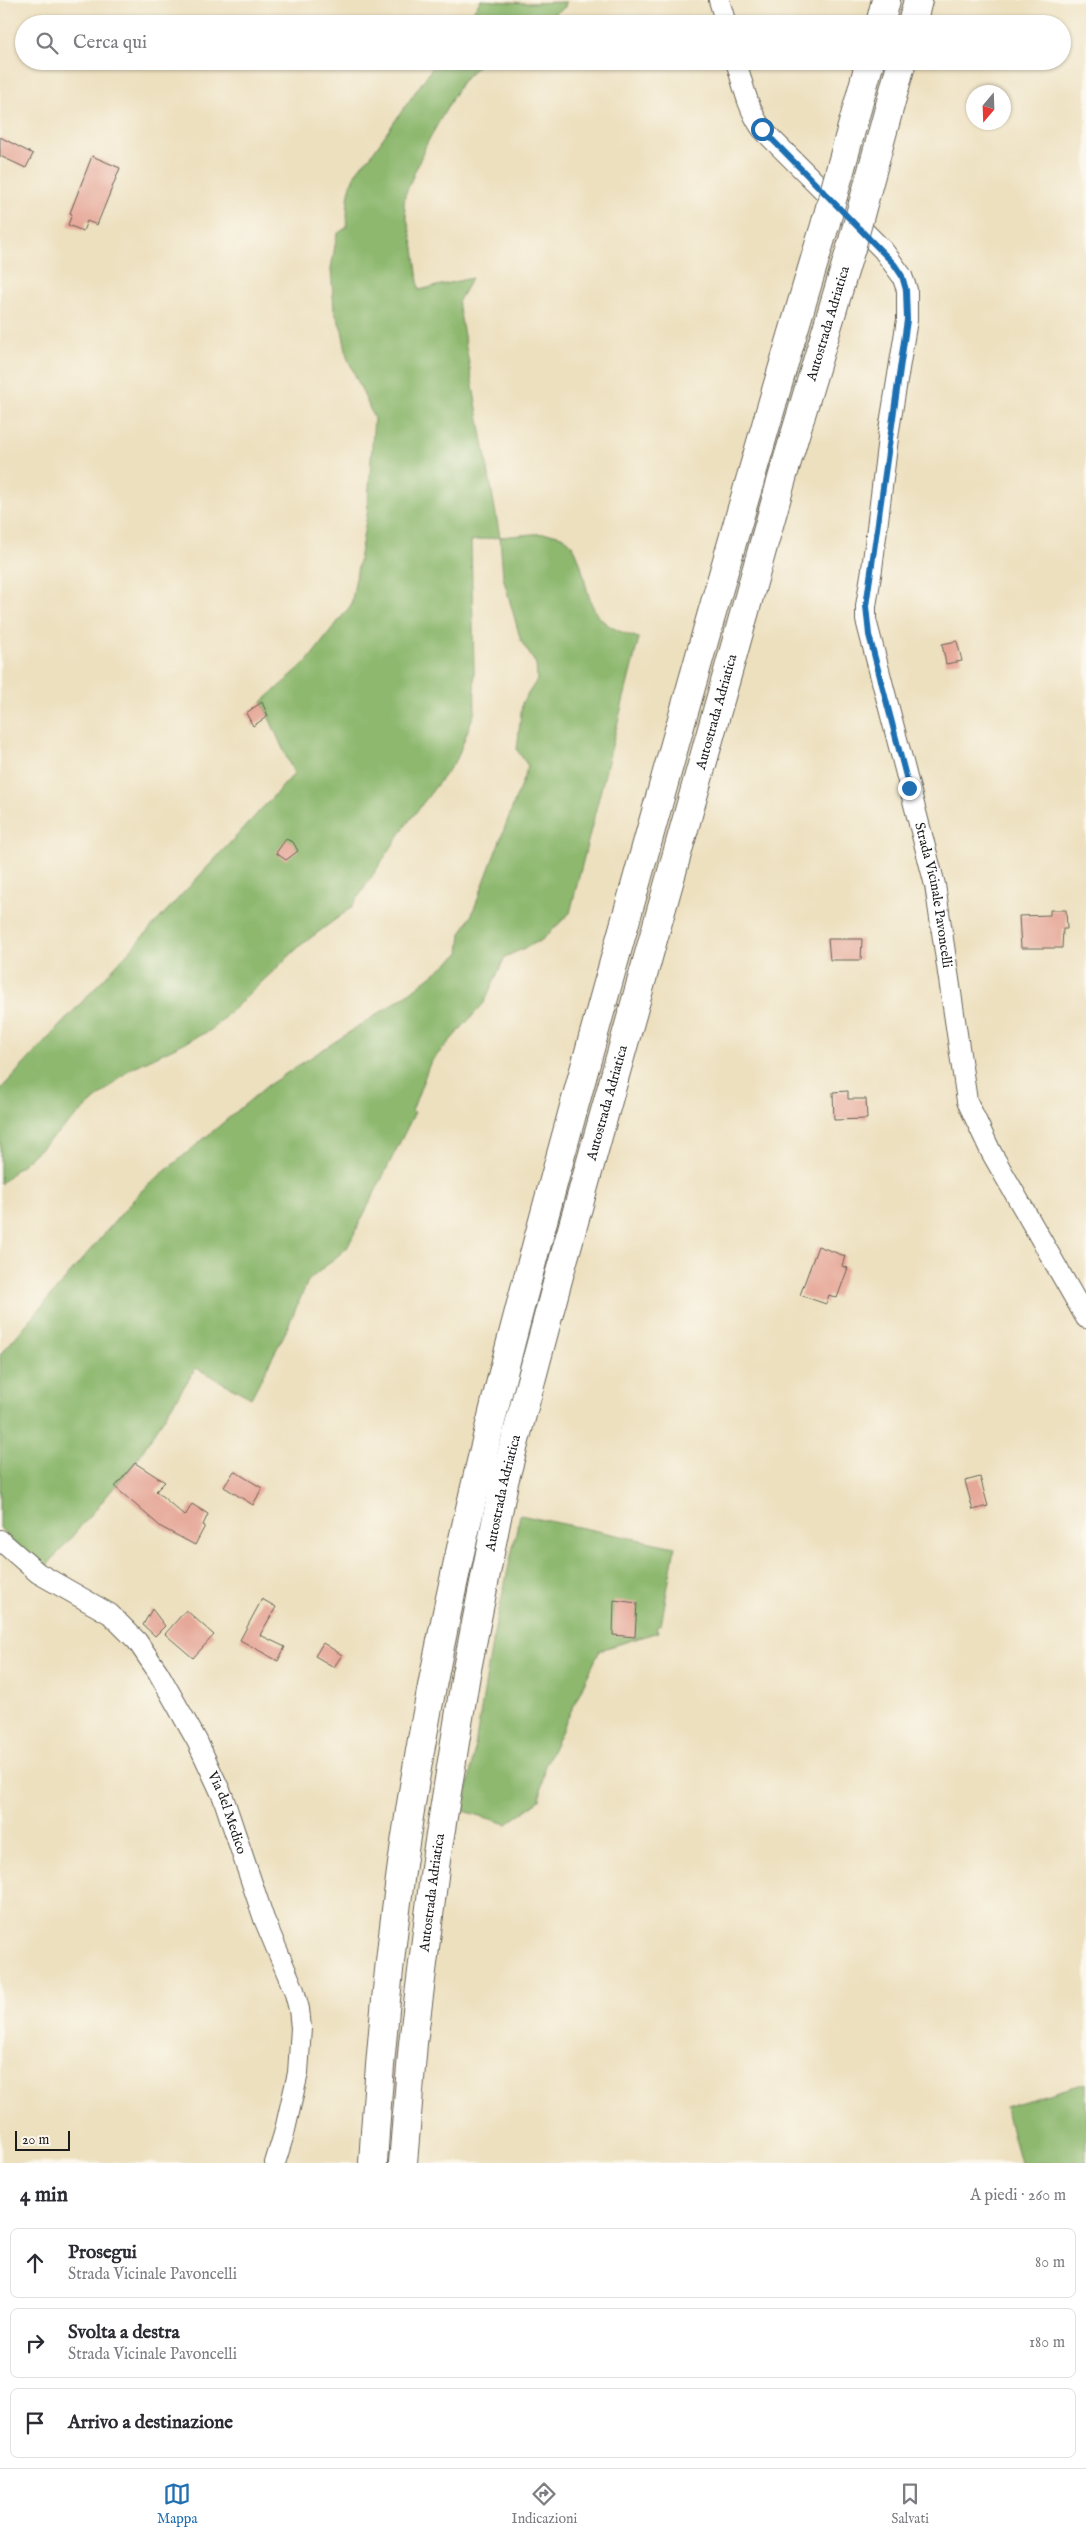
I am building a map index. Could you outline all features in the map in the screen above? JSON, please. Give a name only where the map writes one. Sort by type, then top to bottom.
[{"type":"highway","points":[[882,15],[886,0]]},
{"type":"highway","points":[[914,15],[918,0]]},
{"type":"highway","points":[[373,2163],[379,2060],[415,1779],[434,1676],[476,1478],[529,1269],[739,514],[826,222],[868,70]]},
{"type":"highway","name":"Autostrada Adriatica","points":[[403,2163],[413,2043],[436,1860],[466,1674],[504,1482],[560,1272],[780,485],[851,248],[900,70]]},
{"type":"street","points":[[719,0],[723,15]]},
{"type":"street","name":"Strada Vicinale Pavoncelli","points":[[739,70],[754,118],[762,129],[883,250],[902,276],[906,290],[907,320],[889,430],[866,606],[866,620],[935,885],[967,1100],[991,1152],[1086,1318]]},
{"type":"street","name":"Via del Medico","points":[[0,1540],[38,1573],[110,1614],[137,1641],[158,1672],[197,1741],[223,1797],[264,1919],[294,1990],[299,2009],[301,2028],[298,2073],[284,2134],[275,2163]]},
{"type":"green space","points":[[481,0],[525,3],[566,2],[565,7],[552,15],[470,15]]},
{"type":"green space","points":[[431,70],[473,70],[461,83],[427,143],[405,195],[404,206],[414,248],[419,290],[472,278],[458,302],[500,537],[471,541],[475,711],[457,759],[406,825],[351,908],[301,945],[211,1030],[130,1069],[0,1184],[0,1090],[294,774],[262,702],[308,660],[351,605],[367,515],[374,418],[347,357],[342,330],[334,310],[331,269],[337,234],[347,227],[347,208],[352,181],[356,172],[369,158]]},
{"type":"green space","points":[[554,534],[565,538],[573,546],[578,557],[589,597],[601,619],[624,633],[639,638],[570,913],[542,940],[505,957],[484,1003],[430,1063],[412,1111],[415,1112],[347,1248],[308,1281],[284,1335],[251,1398],[196,1368],[135,1463],[45,1568],[14,1543],[0,1528],[0,1355],[140,1192],[267,1086],[408,994],[459,954],[461,934],[472,914],[528,766],[517,750],[522,703],[537,680],[536,664],[521,641],[503,577],[500,537]]},
{"type":"green space","points":[[520,1515],[675,1547],[661,1625],[656,1627],[658,1632],[600,1650],[544,1768],[540,1800],[507,1824],[464,1811],[493,1638]]},
{"type":"green space","points":[[1086,2083],[1086,2163],[1020,2163],[1005,2107]]},
{"type":"building","points":[[0,137],[33,154],[26,168],[0,156]]},
{"type":"building","points":[[92,156],[120,168],[97,225],[87,221],[83,231],[68,225],[72,214],[70,213]]},
{"type":"building","points":[[957,641],[962,661],[946,664],[942,644]]},
{"type":"building","points":[[262,702],[268,716],[253,726],[246,713]]},
{"type":"building","points":[[286,839],[293,842],[298,851],[286,860],[276,853]]},
{"type":"building","points":[[1050,910],[1066,910],[1067,929],[1063,929],[1062,948],[1021,948],[1019,916],[1050,915]]},
{"type":"building","points":[[828,939],[862,939],[861,960],[830,960]]},
{"type":"building","points":[[848,1091],[848,1099],[866,1099],[867,1119],[834,1120],[833,1092]]},
{"type":"building","points":[[818,1246],[845,1256],[842,1266],[848,1268],[837,1298],[829,1295],[826,1304],[800,1295]]},
{"type":"building","points":[[135,1463],[165,1482],[156,1491],[185,1516],[192,1504],[208,1514],[203,1525],[205,1526],[195,1545],[161,1527],[115,1487]]},
{"type":"building","points":[[234,1471],[262,1488],[253,1505],[224,1487]]},
{"type":"building","points":[[980,1477],[988,1506],[973,1510],[965,1481]]},
{"type":"building","points":[[262,1599],[276,1607],[260,1635],[285,1647],[278,1661],[240,1640]]},
{"type":"building","points":[[614,1600],[637,1603],[635,1637],[613,1635]]},
{"type":"building","points":[[152,1609],[165,1626],[155,1636],[143,1625]]},
{"type":"building","points":[[186,1610],[214,1635],[193,1658],[165,1634]]},
{"type":"building","points":[[323,1643],[342,1655],[334,1667],[315,1656]]},
{"type":"route","points":[[762,129],[883,250],[902,276],[906,290],[908,304],[907,320],[889,430],[883,488],[866,606],[866,620],[909,788]]}]
